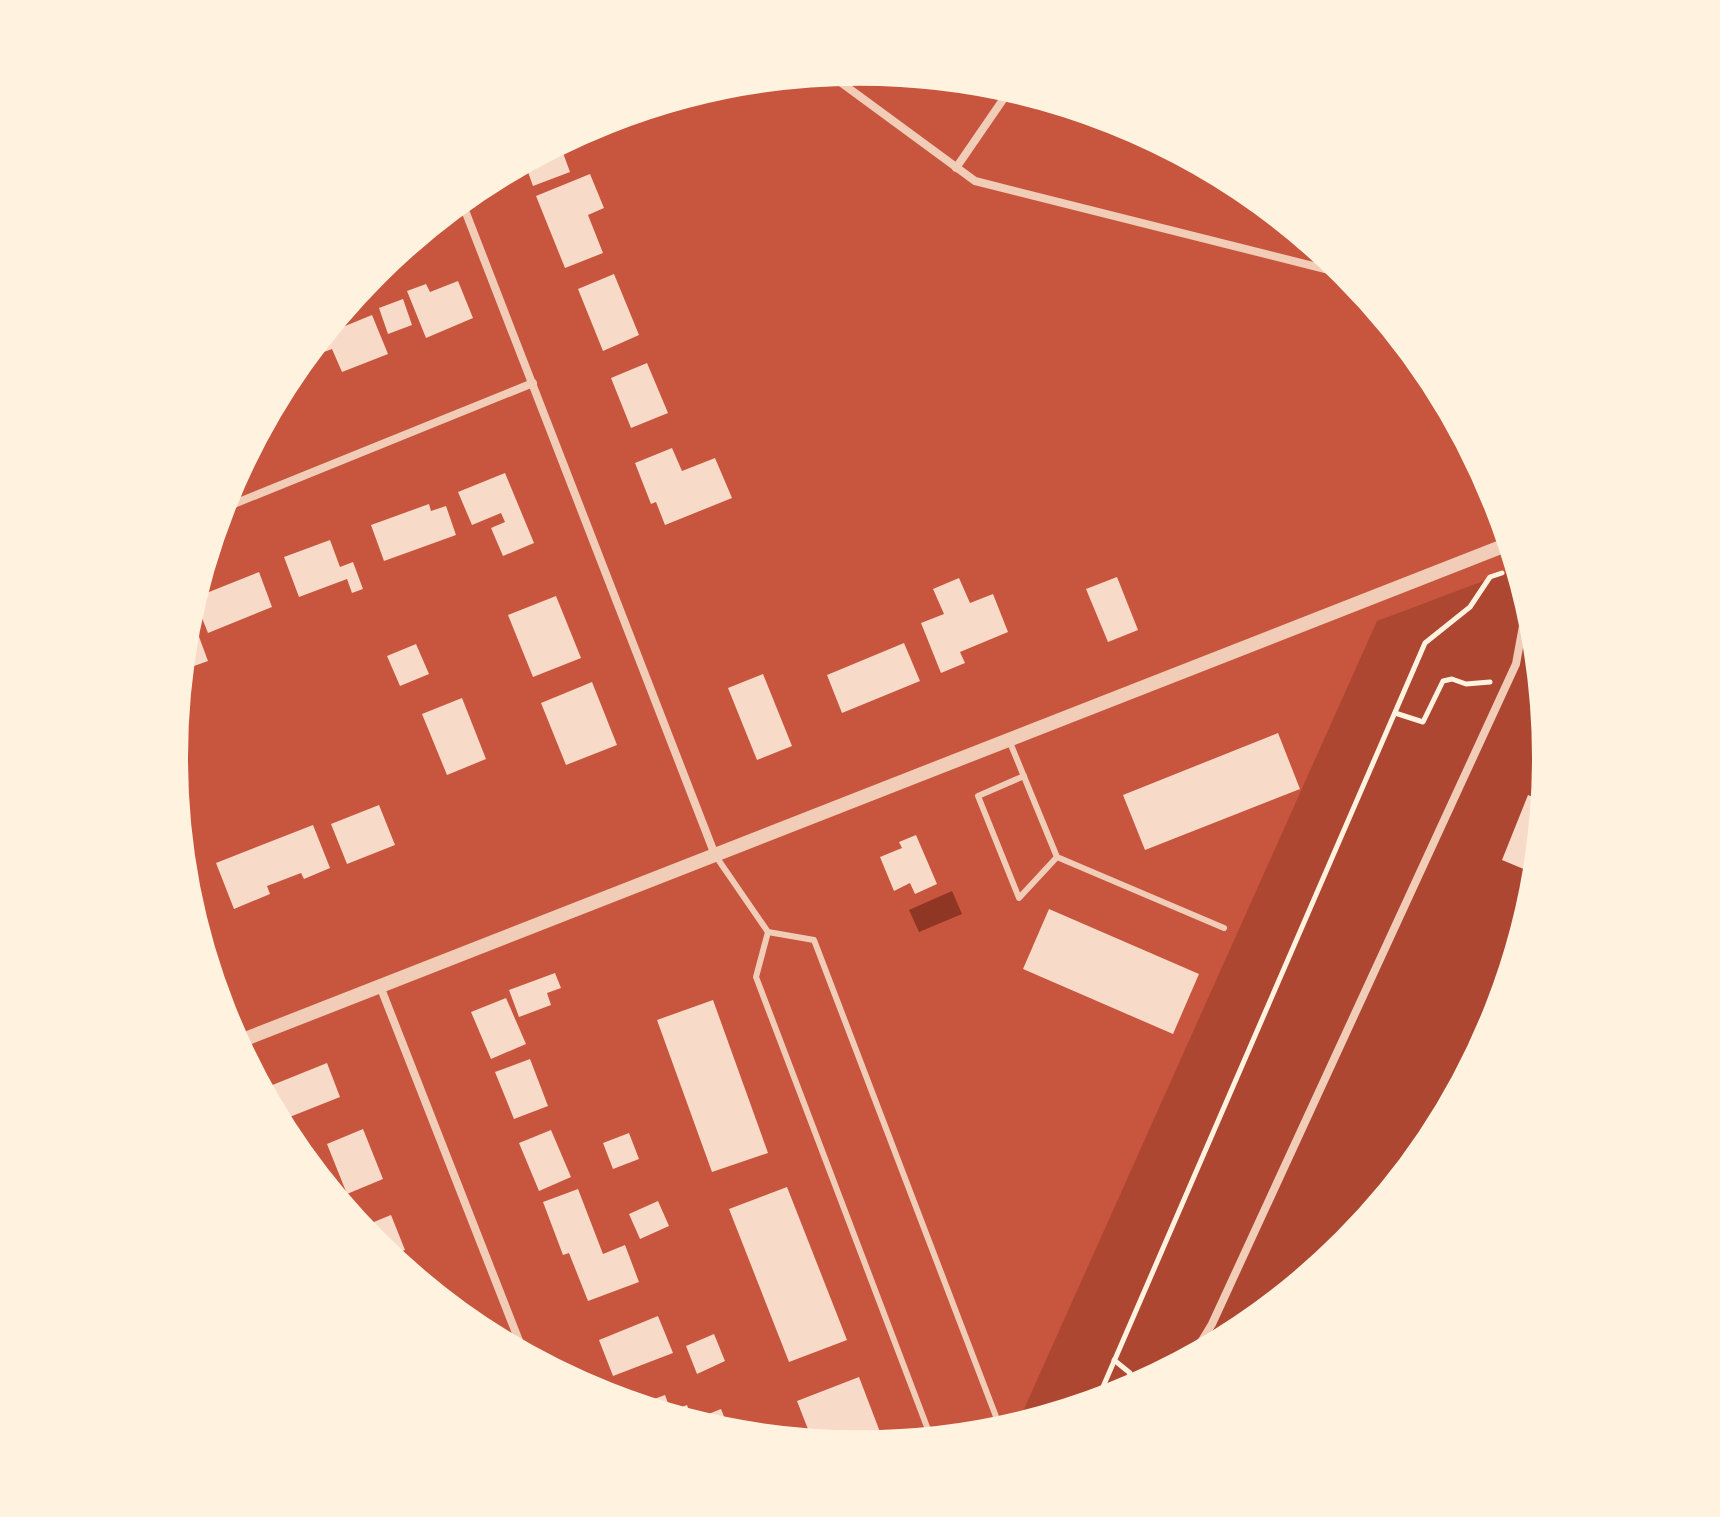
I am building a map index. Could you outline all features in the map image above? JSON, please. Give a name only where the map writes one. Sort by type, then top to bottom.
[{"type":"street","points":[[843,84],[975,181],[1323,268]]},
{"type":"street","points":[[956,168],[1003,100]]},
{"type":"street","points":[[466,212],[715,855]]},
{"type":"street","points":[[236,503],[533,383]]},
{"type":"street","points":[[247,1038],[1501,547]]},
{"type":"street","points":[[1203,1339],[1516,664],[1522,629]]},
{"type":"street","points":[[380,986],[519,1340]]},
{"type":"lane","points":[[1009,740],[1057,857],[1224,928]]},
{"type":"lane","points":[[1024,776],[978,796],[1019,898],[1057,857]]},
{"type":"lane","points":[[715,855],[768,932],[814,940],[997,1419]]},
{"type":"lane","points":[[768,932],[756,977],[928,1429]]},
{"type":"path","points":[[1102,1388],[1425,643],[1470,607],[1490,577],[1508,571]]},
{"type":"path","points":[[1395,713],[1423,722],[1443,681],[1452,679],[1466,684],[1508,681]]},
{"type":"path","points":[[1114,1360],[1130,1373],[1129,1377]]},
{"type":"shaded area","points":[[1508,572],[1529,670],[1533,714],[1533,803],[1529,847],[1512,933],[1483,1017],[1465,1057],[1421,1133],[1367,1203],[1305,1266],[1271,1294],[1197,1343],[1118,1382],[1022,1413],[1377,621]]},
{"type":"shaded area","points":[[952,891],[962,914],[919,932],[909,910]]},
{"type":"building","points":[[563,153],[570,172],[533,186],[528,172]]},
{"type":"building","points":[[590,174],[604,208],[588,215],[603,253],[565,268],[536,196]]},
{"type":"building","points":[[614,274],[639,335],[603,351],[578,289]]},
{"type":"building","points":[[458,281],[473,318],[426,338],[407,291],[426,284],[430,292]]},
{"type":"building","points":[[403,299],[412,325],[388,334],[379,308]]},
{"type":"building","points":[[372,315],[388,354],[342,372],[332,349],[321,353],[342,327]]},
{"type":"building","points":[[647,363],[668,413],[631,428],[611,378]]},
{"type":"building","points":[[672,448],[682,471],[715,458],[732,498],[665,525],[656,502],[651,504],[635,463]]},
{"type":"building","points":[[505,473],[534,543],[503,556],[491,528],[505,522],[501,513],[472,525],[458,492]]},
{"type":"building","points":[[429,504],[431,511],[446,506],[456,535],[384,561],[371,525]]},
{"type":"building","points":[[330,540],[340,567],[353,562],[363,589],[352,593],[347,579],[299,597],[284,557]]},
{"type":"building","points":[[259,572],[272,607],[208,633],[201,615],[206,593]]},
{"type":"building","points":[[1117,577],[1138,630],[1108,642],[1086,589]]},
{"type":"building","points":[[959,578],[970,603],[993,594],[1008,632],[960,652],[965,663],[941,673],[921,623],[944,614],[933,589]]},
{"type":"building","points":[[556,596],[581,658],[533,677],[508,615]]},
{"type":"building","points":[[197,634],[208,661],[192,667]]},
{"type":"building","points":[[904,643],[920,681],[842,713],[827,675]]},
{"type":"building","points":[[416,644],[429,674],[400,686],[387,656]]},
{"type":"building","points":[[763,674],[792,746],[757,760],[728,688]]},
{"type":"building","points":[[592,682],[617,745],[566,765],[541,703]]},
{"type":"building","points":[[462,698],[486,759],[447,775],[422,714]]},
{"type":"building","points":[[1278,733],[1300,789],[1145,850],[1123,795]]},
{"type":"building","points":[[1528,795],[1533,797],[1525,870],[1502,860]]},
{"type":"building","points":[[379,805],[395,845],[347,864],[331,824]]},
{"type":"building","points":[[313,825],[330,868],[304,879],[301,873],[267,886],[270,894],[234,909],[216,863]]},
{"type":"building","points":[[916,835],[937,884],[915,894],[910,883],[894,891],[880,857],[902,848],[899,842]]},
{"type":"building","points":[[1049,909],[1199,974],[1173,1034],[1023,969]]},
{"type":"building","points":[[555,973],[561,988],[547,993],[551,1005],[519,1017],[509,990]]},
{"type":"building","points":[[506,998],[526,1044],[491,1059],[471,1012]]},
{"type":"building","points":[[713,1000],[768,1153],[712,1172],[657,1020]]},
{"type":"building","points":[[530,1059],[548,1106],[514,1119],[495,1072]]},
{"type":"building","points":[[327,1063],[340,1097],[289,1117],[270,1086]]},
{"type":"building","points":[[363,1129],[383,1179],[347,1194],[327,1144]]},
{"type":"building","points":[[551,1130],[571,1177],[539,1191],[519,1143]]},
{"type":"building","points":[[629,1133],[639,1159],[613,1169],[603,1143]]},
{"type":"building","points":[[787,1187],[847,1340],[789,1362],[729,1209]]},
{"type":"building","points":[[578,1189],[603,1254],[625,1245],[639,1282],[588,1301],[569,1253],[563,1255],[543,1202]]},
{"type":"building","points":[[658,1201],[669,1226],[640,1239],[629,1214]]},
{"type":"building","points":[[391,1215],[405,1250],[400,1252],[372,1223]]},
{"type":"building","points":[[658,1316],[673,1353],[613,1376],[599,1340]]},
{"type":"building","points":[[714,1334],[725,1361],[697,1374],[686,1346]]},
{"type":"building","points":[[859,1377],[880,1433],[809,1431],[797,1401]]},
{"type":"building","points":[[665,1395],[669,1405],[652,1400]]},
{"type":"building","points":[[721,1409],[725,1419],[706,1415]]}]
